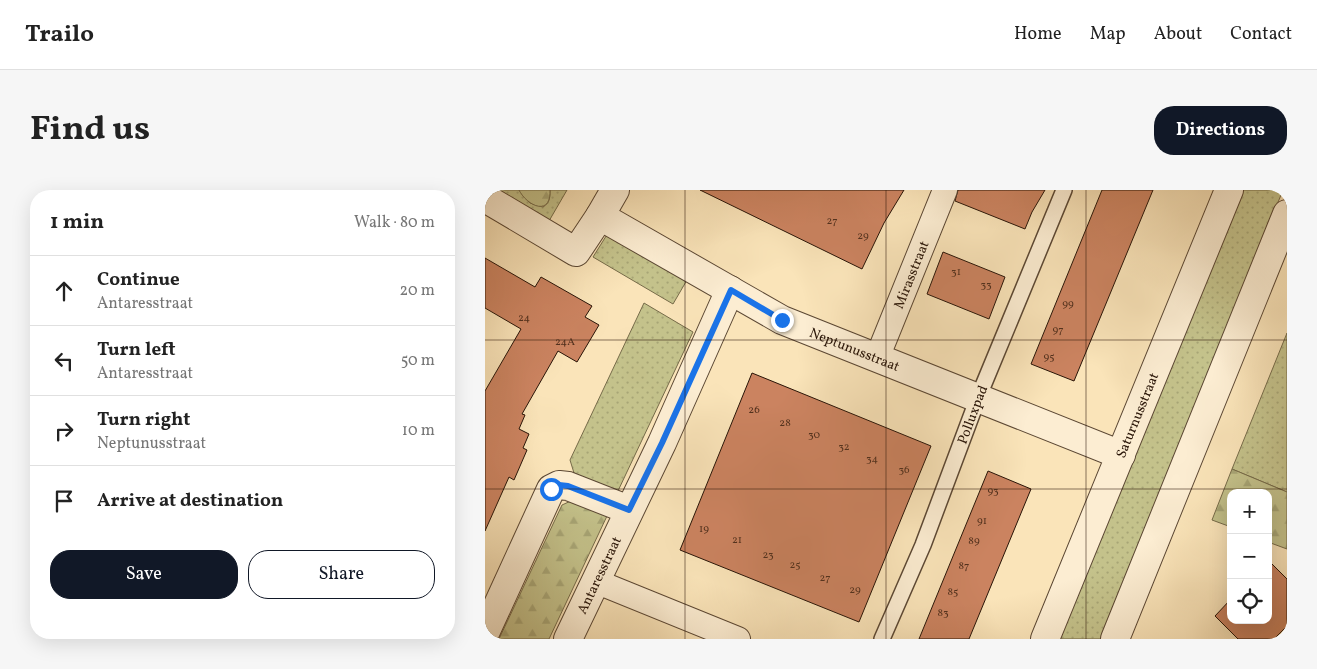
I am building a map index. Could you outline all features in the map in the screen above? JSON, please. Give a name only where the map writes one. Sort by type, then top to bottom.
[{"type":"street","points":[[485,198],[575,252],[615,190]]},
{"type":"street","name":"Mirasstraat","points":[[877,358],[945,190]]},
{"type":"street","name":"Saturnusstraat","points":[[1045,639],[1229,190]]},
{"type":"street","points":[[1115,639],[1287,214]]},
{"type":"street","name":"Neptunusstraat","points":[[600,216],[782,320],[1121,455]]},
{"type":"street","name":"Antaresstraat","points":[[568,639],[662,443],[731,290]]},
{"type":"street","points":[[485,633],[551,489],[559,485],[568,486],[629,510]]},
{"type":"street","points":[[595,581],[738,639]]},
{"type":"lane","name":"Polluxpad","points":[[882,639],[923,545],[978,398],[1064,190]]},
{"type":"green space","points":[[497,190],[519,190],[530,203],[543,207],[548,202],[550,190],[567,190],[549,221]]},
{"type":"green space","points":[[519,190],[550,190],[547,204],[538,206],[527,201]]},
{"type":"green space","points":[[1240,190],[1283,190],[1101,639],[1058,639]]},
{"type":"green space","points":[[608,233],[687,280],[673,304],[593,257]]},
{"type":"green space","points":[[644,303],[693,332],[617,493],[574,473],[570,460]]},
{"type":"green space","points":[[1287,333],[1287,492],[1232,469]]},
{"type":"green space","points":[[1232,469],[1287,492],[1287,549],[1272,543],[1272,489],[1227,489],[1227,526],[1212,520]]},
{"type":"green space","points":[[573,500],[607,516],[549,639],[499,639],[562,505]]},
{"type":"building","points":[[700,190],[904,190],[884,223],[862,269]]},
{"type":"building","points":[[958,190],[1045,190],[1032,212],[1025,229],[955,201]]},
{"type":"building","points":[[1102,190],[1153,190],[1074,381],[1031,364]]},
{"type":"building","points":[[943,252],[1005,277],[989,319],[927,294]]},
{"type":"building","points":[[485,258],[535,287],[541,277],[592,306],[585,317],[599,325],[577,362],[558,351],[522,414],[525,415],[519,429],[529,434],[523,448],[527,450],[514,480],[509,477],[485,531],[485,391],[521,329],[485,308]]},
{"type":"building","points":[[752,373],[931,446],[859,622],[680,550]]},
{"type":"building","points":[[988,471],[1031,489],[969,639],[919,639]]},
{"type":"building","points":[[1272,564],[1287,579],[1287,626],[1274,639],[1238,639],[1215,616],[1227,603],[1227,624],[1272,624]]},
{"type":"route","points":[[551,489],[559,485],[568,486],[629,510],[662,443],[731,290],[782,320]]}]
